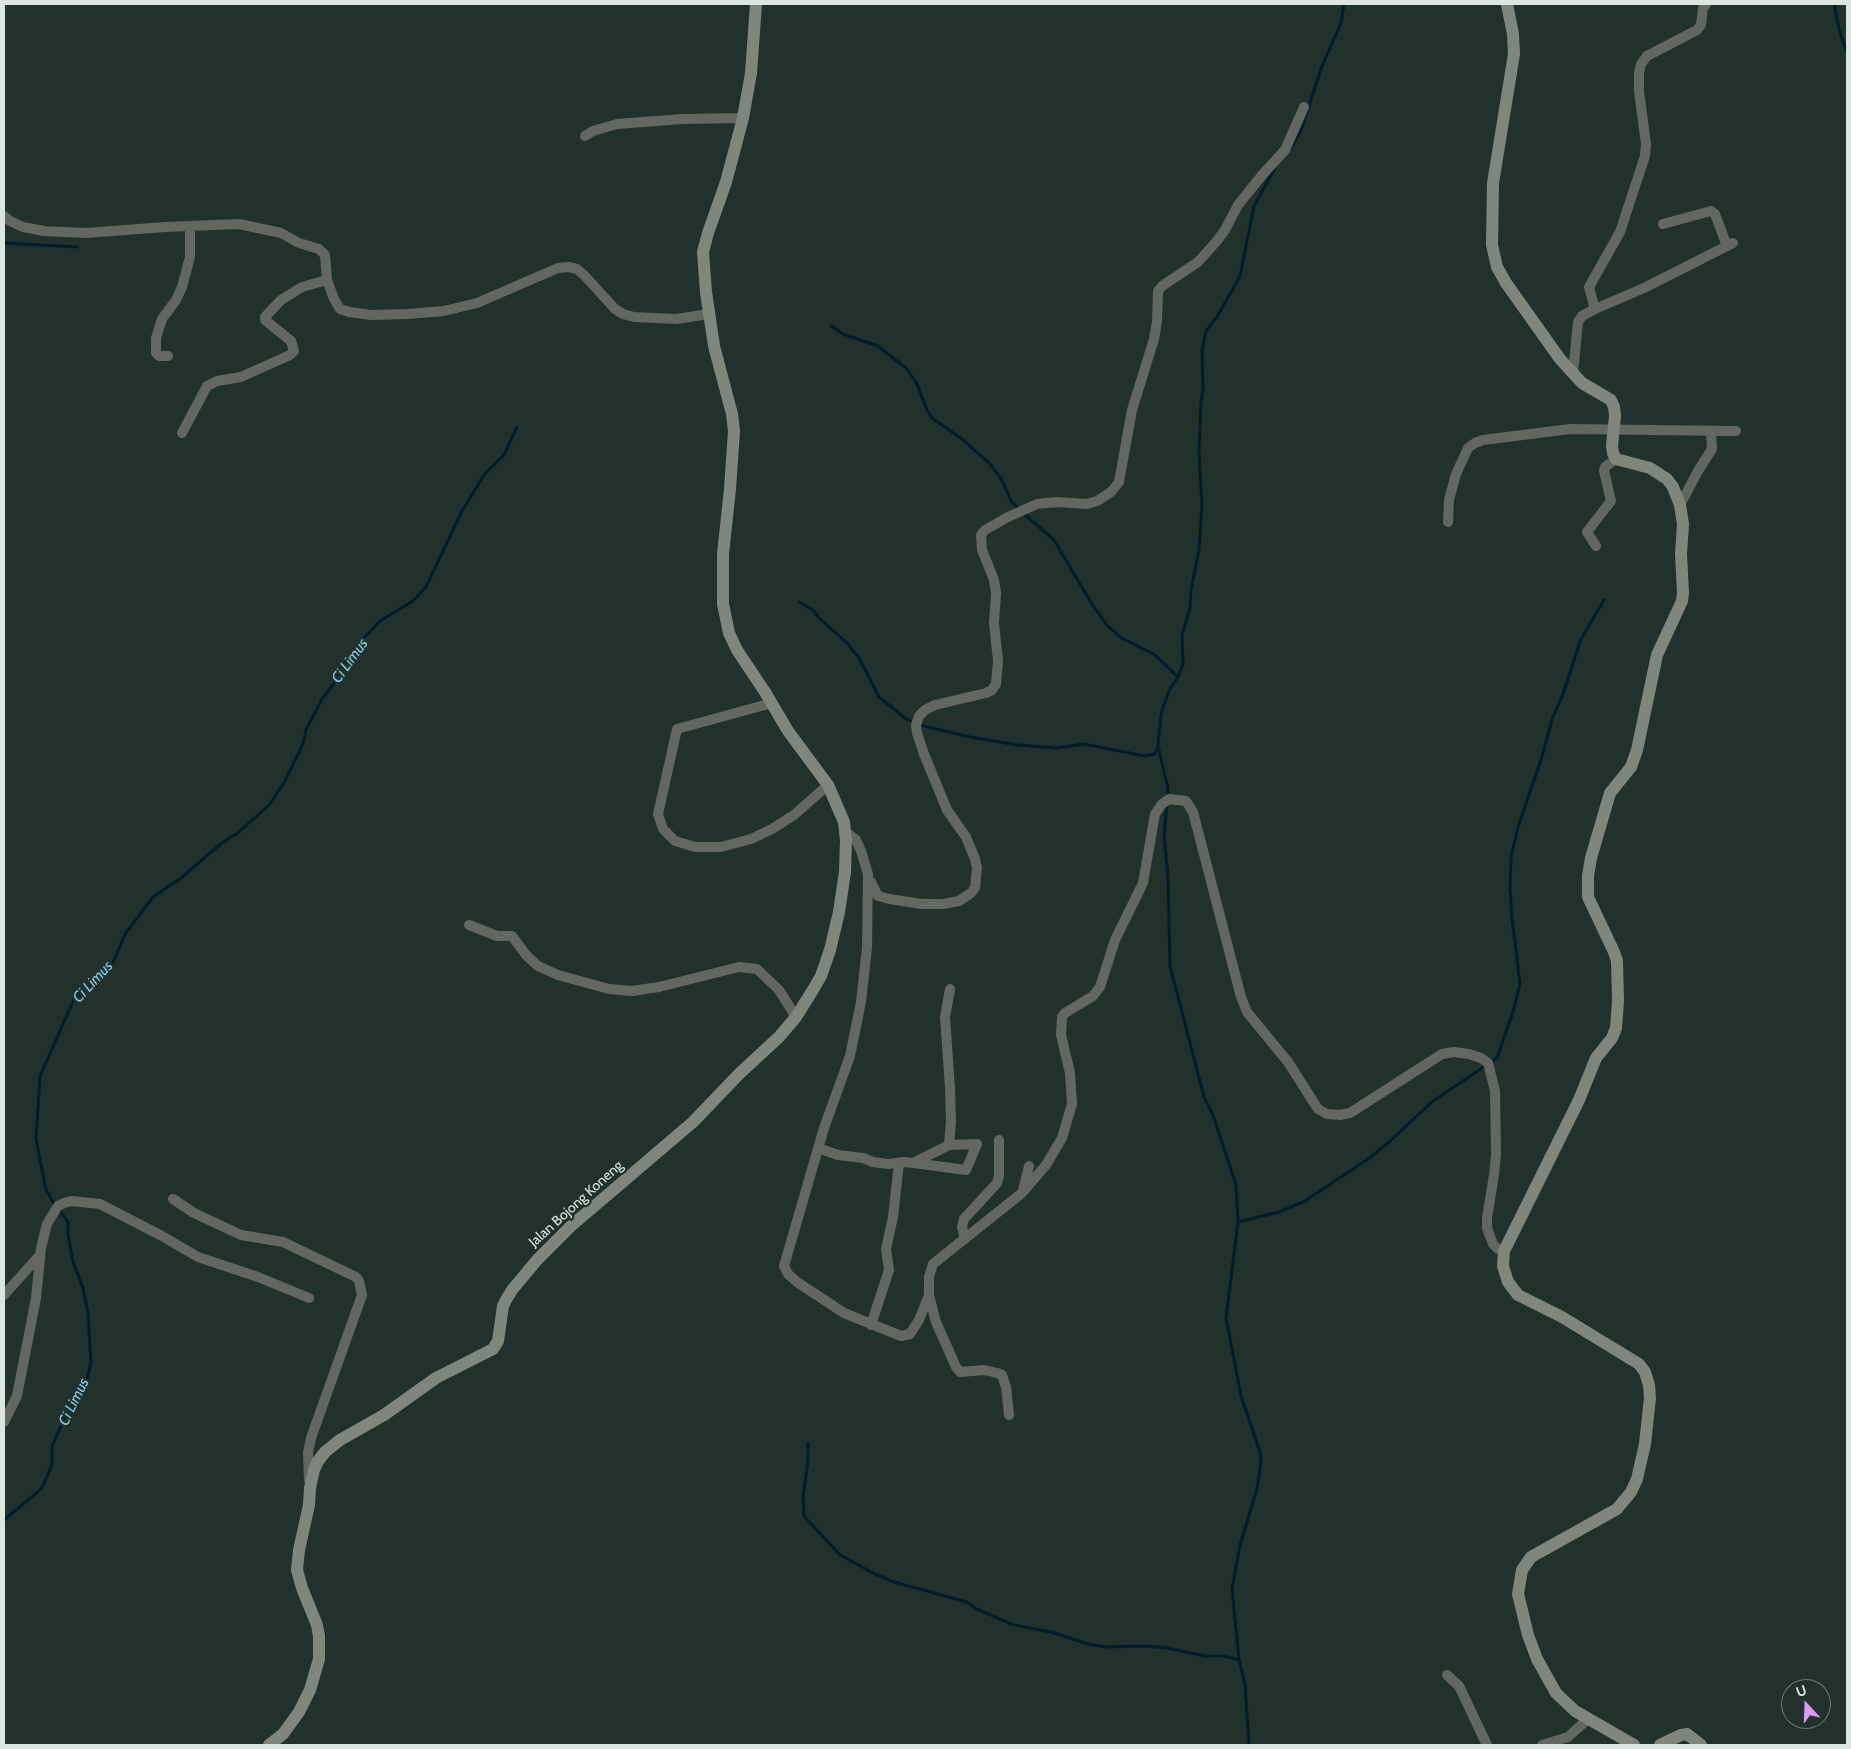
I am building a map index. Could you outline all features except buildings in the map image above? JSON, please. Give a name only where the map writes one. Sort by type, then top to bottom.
[{"type":"street","points":[[756,4],[751,73],[743,118],[726,182],[703,252],[709,314],[720,372],[732,414],[734,431],[723,554],[725,620],[728,632],[737,650],[772,704],[788,732],[828,785],[780,825],[751,839],[721,847],[695,847],[675,842],[663,829],[658,814],[677,729],[772,704]]},
{"type":"street","points":[[1507,4],[1513,34],[1514,54],[1493,183],[1494,257],[1501,276],[1550,346],[1582,383],[1611,400],[1614,407],[1612,446],[1616,459],[1650,468],[1660,473],[1673,487],[1680,505],[1683,524],[1681,554],[1682,601],[1657,655],[1637,750],[1631,767],[1610,793],[1591,858],[1588,876],[1588,897],[1617,961],[1618,1001],[1616,1028],[1612,1038],[1596,1058],[1579,1100],[1504,1251],[1504,1274],[1511,1288],[1518,1295],[1562,1316],[1639,1364],[1645,1372],[1649,1385],[1650,1398],[1645,1444],[1637,1479],[1631,1492],[1617,1509],[1531,1557],[1522,1570],[1518,1594],[1528,1635],[1537,1659],[1556,1693],[1565,1703],[1588,1719],[1634,1745]]},
{"type":"street","points":[[1595,309],[1589,287],[1620,232],[1646,156],[1638,92],[1639,73],[1642,64],[1647,56],[1697,30],[1700,25],[1702,8],[1706,4]]},
{"type":"street","points":[[846,832],[856,840],[878,896],[922,904],[951,903],[966,897],[975,888],[977,868],[975,859],[966,837],[944,803],[924,754],[916,725],[918,716],[925,710],[986,693],[992,690],[996,684],[998,661],[994,623],[996,593],[994,580],[982,550],[981,535],[985,530],[1008,517],[1037,504],[1057,502],[1087,504],[1098,501],[1111,492],[1119,482],[1132,410],[1154,339],[1157,322],[1158,291],[1162,286],[1198,262],[1216,242],[1225,230],[1238,205],[1263,174],[1286,150],[1304,107]]},
{"type":"street","points":[[585,136],[593,131],[618,124],[683,119],[743,118]]},
{"type":"street","points":[[1573,373],[1578,322],[1582,316],[1644,288],[1730,245],[1715,214],[1711,211],[1663,224]]},
{"type":"street","points":[[4,216],[23,227],[44,231],[86,233],[239,224],[281,233],[299,244],[319,249],[322,252],[325,256],[327,280],[334,299],[342,310],[371,314],[444,311],[477,303],[558,268],[568,267],[577,269],[615,309],[623,314],[634,317],[676,319],[709,314]]},
{"type":"street","points":[[168,356],[159,356],[156,353],[156,338],[162,319],[176,300],[184,280],[190,258],[190,226]]},
{"type":"street","points":[[182,433],[207,386],[217,381],[241,377],[290,355],[294,351],[290,341],[265,320],[265,317],[281,300],[302,287],[327,280]]},
{"type":"street","points":[[1448,522],[1449,500],[1456,474],[1468,448],[1474,442],[1570,429],[1736,431]]},
{"type":"street","points":[[1680,505],[1702,463],[1712,449],[1711,431]]},
{"type":"street","points":[[1596,546],[1588,535],[1587,529],[1611,501],[1604,471],[1605,467],[1616,459]]},
{"type":"street","name":"Jalan Bojong Koneng","points":[[269,1745],[283,1734],[299,1712],[310,1690],[319,1659],[320,1642],[317,1625],[297,1570],[310,1488],[318,1460],[340,1440],[384,1415],[436,1378],[493,1349],[498,1341],[506,1300],[537,1260],[571,1226],[693,1122],[739,1074],[779,1037],[796,1016],[821,976],[830,950],[839,912],[846,832],[840,812],[828,785]]},
{"type":"street","points":[[1009,1415],[1006,1387],[1002,1375],[998,1372],[984,1370],[960,1372],[956,1367],[936,1322],[929,1295],[929,1277],[934,1264],[1022,1193],[1046,1165],[1062,1138],[1072,1104],[1070,1073],[1060,1035],[1062,1017],[1093,996],[1100,987],[1115,940],[1143,883],[1155,814],[1162,804],[1169,800],[1188,803],[1193,812],[1241,997],[1247,1012],[1282,1055],[1318,1109],[1327,1114],[1340,1115],[1350,1113],[1442,1054],[1454,1052],[1469,1054],[1481,1058],[1488,1063],[1495,1091],[1496,1154],[1486,1218],[1487,1228],[1493,1244],[1498,1249],[1504,1251]]},
{"type":"street","points":[[868,874],[867,948],[861,1002],[850,1056],[818,1148],[784,1266],[788,1274],[797,1282],[844,1312],[871,1325],[901,1336],[910,1334],[919,1320],[929,1295]]},
{"type":"street","points":[[469,925],[497,936],[512,936],[526,956],[538,966],[558,975],[609,989],[632,991],[659,987],[739,967],[749,967],[764,974],[786,1000],[796,1016]]},
{"type":"street","points":[[949,1145],[951,1120],[945,1017],[950,989]]},
{"type":"street","points":[[965,1238],[962,1227],[964,1219],[997,1183],[999,1176],[999,1140]]},
{"type":"street","points":[[818,1148],[838,1155],[863,1158],[872,1162],[888,1164],[912,1163],[966,1170],[977,1144],[949,1145],[912,1163]]},
{"type":"street","points":[[871,1325],[888,1270],[886,1249],[893,1217],[900,1163]]},
{"type":"street","points":[[1022,1193],[1030,1166]]},
{"type":"street","points":[[173,1199],[194,1213],[241,1235],[283,1242],[356,1277],[360,1281],[362,1295],[311,1438],[308,1453],[310,1488]]},
{"type":"street","points":[[4,1422],[17,1396],[36,1298],[40,1254],[47,1224],[58,1206],[70,1201],[100,1204],[198,1257],[258,1277],[309,1298]]},
{"type":"street","points":[[4,1295],[40,1254]]},
{"type":"street","points":[[1447,1675],[1459,1686],[1487,1745]]},
{"type":"street","points":[[1542,1745],[1568,1737],[1588,1719]]},
{"type":"street","points":[[1660,1745],[1687,1734],[1701,1745]]},
{"type":"waterway","points":[[1291,148],[1301,130],[1322,66],[1341,23],[1344,4]]},
{"type":"waterway","points":[[1834,4],[1840,33],[1847,52]]},
{"type":"waterway","points":[[1249,1745],[1245,1684],[1239,1660],[1232,1589],[1240,1545],[1257,1489],[1261,1461],[1260,1452],[1241,1396],[1226,1318],[1238,1222],[1236,1185],[1213,1115],[1204,1097],[1170,966],[1168,876],[1164,838],[1168,788],[1158,746],[1163,707],[1183,664],[1182,635],[1190,608],[1191,590],[1199,550],[1202,505],[1199,453],[1203,391],[1202,351],[1206,331],[1217,317],[1240,276],[1254,206],[1276,166]]},
{"type":"waterway","points":[[4,243],[77,247]]},
{"type":"waterway","points":[[831,326],[843,334],[878,346],[907,369],[917,384],[932,418],[962,439],[990,464],[1002,480],[1011,501],[1019,509]]},
{"type":"waterway","name":"Ci Limus","points":[[55,1205],[46,1190],[36,1139],[40,1076],[75,997],[98,980],[112,965],[125,934],[153,897],[181,878],[223,842],[239,832],[270,804],[285,781],[303,744],[306,730],[338,673],[358,644],[380,621],[413,601],[426,587],[462,511],[484,475],[504,455],[517,427]]},
{"type":"waterway","points":[[1023,513],[1054,540],[1106,624],[1120,637],[1155,655],[1178,677]]},
{"type":"waterway","points":[[1238,1222],[1279,1212],[1305,1201],[1368,1159],[1433,1101],[1497,1058],[1513,1012],[1520,984],[1510,888],[1511,857],[1518,827],[1542,757],[1552,719],[1563,694],[1581,639],[1604,600]]},
{"type":"waterway","points":[[799,602],[813,610],[819,618],[847,643],[859,658],[879,697],[906,719],[924,726],[970,737],[1018,745],[1056,748],[1084,744],[1145,756],[1155,754],[1158,746]]},
{"type":"waterway","name":"Ci Limus","points":[[4,1520],[39,1491],[44,1484],[52,1464],[52,1446],[64,1419],[85,1387],[91,1363],[88,1313],[83,1288],[73,1262],[68,1235],[68,1222],[59,1210]]},
{"type":"waterway","points":[[808,1443],[808,1460],[803,1497],[804,1516],[840,1555],[875,1574],[894,1582],[967,1602],[975,1608],[1014,1625],[1051,1632],[1088,1644],[1106,1647],[1146,1646],[1167,1648],[1205,1656],[1224,1656],[1239,1660]]}]
